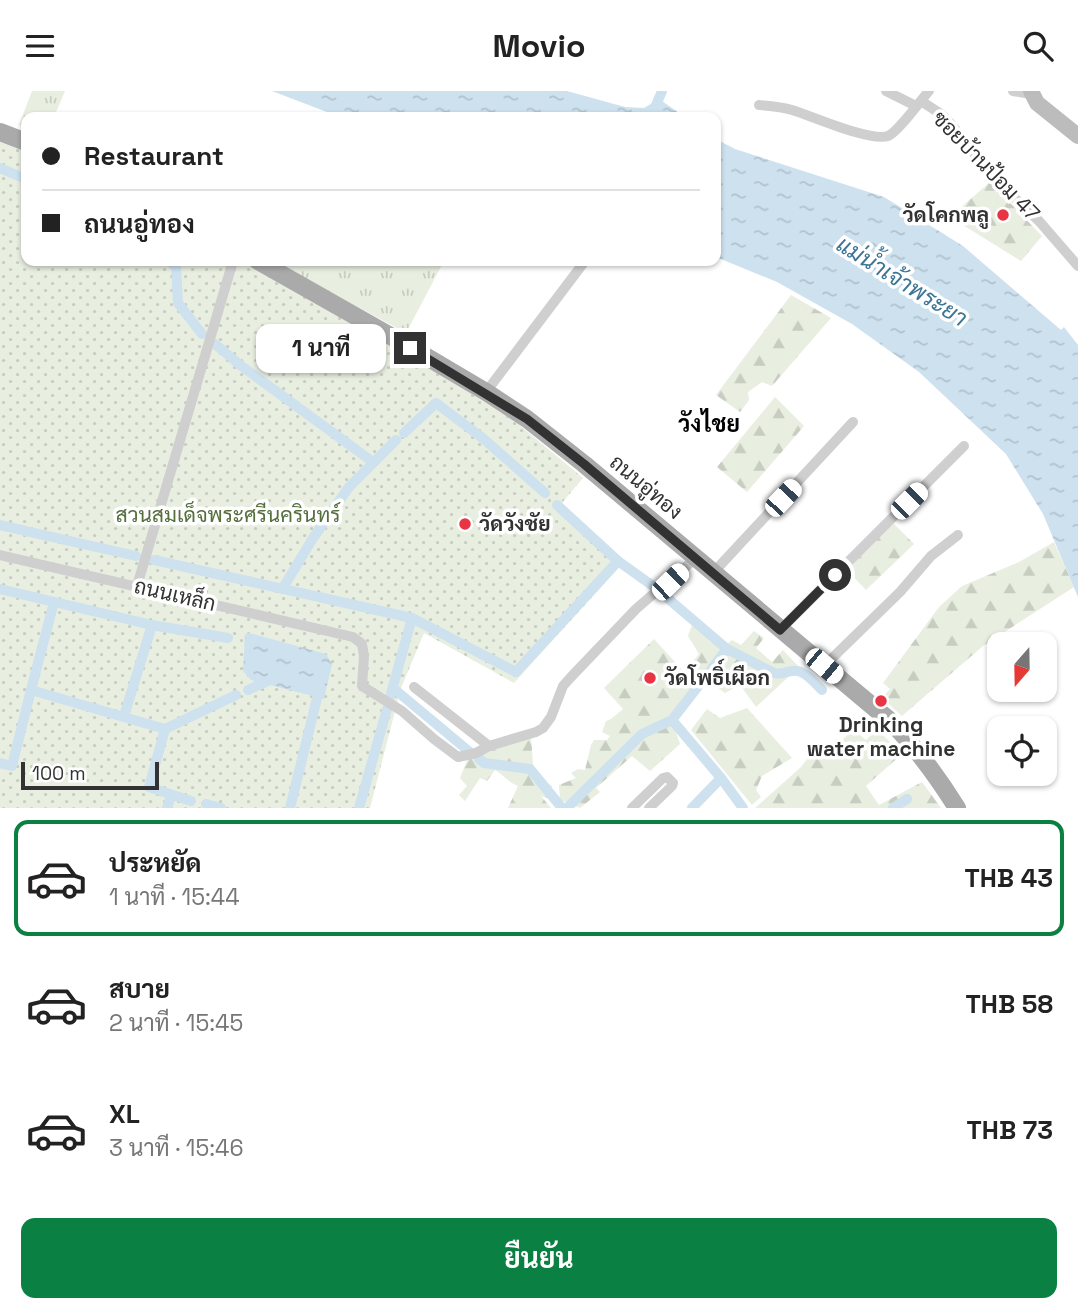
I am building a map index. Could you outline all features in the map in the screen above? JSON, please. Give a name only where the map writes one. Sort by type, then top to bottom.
[{"type":"main road","points":[[0,132],[21,140]]},
{"type":"main road","name":"ถนนอู่ทอง","points":[[267,266],[329,300],[527,419],[889,720],[934,773],[957,808]]},
{"type":"street","name":"ซอยบ้านป้อม 47","points":[[886,91],[941,114],[992,177],[1039,221],[1078,266]]},
{"type":"street","points":[[759,105],[784,108],[866,135],[883,137],[893,132],[929,91]]},
{"type":"street","points":[[1013,91],[1031,92],[1037,103],[1078,136]]},
{"type":"street","points":[[137,586],[232,266]]},
{"type":"street","points":[[486,393],[581,266]]},
{"type":"street","points":[[713,573],[853,422]]},
{"type":"street","points":[[780,630],[964,446]]},
{"type":"street","points":[[824,666],[900,592],[931,556],[958,535]]},
{"type":"street","name":"ถนนเหล็ก","points":[[0,555],[354,637],[362,645],[364,656],[362,687],[402,711],[458,757],[477,753],[489,746]]},
{"type":"street","points":[[414,687],[489,746],[536,732],[543,728],[551,717],[564,686],[571,677],[636,609],[695,558]]},
{"type":"street","points":[[632,808],[663,778],[667,778],[673,783],[672,786],[649,808]]},
{"type":"green space","points":[[32,91],[65,91],[56,112],[24,112]]},
{"type":"green space","name":"สวนสมเด็จพระศรีนครินทร์","points":[[0,142],[21,150],[21,266],[251,266],[297,290],[517,423],[583,478],[561,504],[624,562],[514,683],[424,633],[401,688],[370,808],[0,808]]},
{"type":"green space","points":[[990,182],[1042,236],[1021,261],[950,217]]},
{"type":"green space","points":[[282,266],[441,266],[406,333]]},
{"type":"green space","points":[[791,295],[831,318],[772,386],[762,382],[748,392],[749,400],[740,412],[716,395]]},
{"type":"green space","points":[[775,397],[804,426],[747,492],[717,467]]},
{"type":"green space","points":[[891,521],[914,544],[866,590],[845,568]]},
{"type":"green space","points":[[1054,542],[1074,587],[1005,632],[987,632],[987,643],[902,716],[882,698],[890,689],[883,683],[939,607],[962,586],[1019,562]]},
{"type":"green space","points":[[692,625],[726,645],[732,640],[741,645],[754,631],[764,638],[756,648],[772,662],[783,650],[799,667],[756,707],[740,685],[725,693],[708,681],[686,708],[673,713],[680,744],[650,771],[632,756],[596,788],[600,792],[580,808],[560,800],[559,785],[576,778],[571,773],[578,769],[585,770],[594,740],[607,740],[610,736],[602,732],[606,721],[623,709],[604,688],[654,639],[685,673],[699,654],[688,636]]},
{"type":"green space","points":[[747,708],[792,758],[762,776],[756,790],[761,797],[752,805],[691,730],[707,709],[720,718]]},
{"type":"green space","points":[[853,729],[866,740],[877,729],[902,754],[866,786],[879,805],[922,782],[941,808],[755,808],[800,768],[821,742],[831,752]]},
{"type":"green space","points":[[531,737],[534,777],[552,786],[548,798],[541,796],[551,808],[508,808],[518,786],[495,770],[487,781],[480,778],[465,801],[459,795],[467,786],[460,778],[468,758]]},
{"type":"water","points":[[272,91],[567,91],[625,107],[644,108],[659,99],[678,112],[327,112]]},
{"type":"water","name":"แม่น้ำเจ้าพระยา","points":[[721,142],[735,149],[884,197],[963,246],[1061,330],[1064,327],[1078,345],[1078,597],[1043,514],[1006,454],[919,372],[852,324],[777,282],[721,259]]},
{"type":"water","points":[[245,634],[326,654],[332,664],[324,699],[251,680],[243,671]]},
{"type":"waterway","points":[[653,112],[662,91]]},
{"type":"waterway","points":[[0,168],[21,177]]},
{"type":"waterway","points":[[175,266],[178,303],[202,334]]},
{"type":"waterway","points":[[215,344],[373,462]]},
{"type":"waterway","points":[[404,433],[436,403],[485,440],[545,493]]},
{"type":"waterway","points":[[283,588],[313,538],[349,487],[396,440]]},
{"type":"waterway","points":[[557,505],[618,561],[653,586]]},
{"type":"waterway","points":[[0,525],[136,556]]},
{"type":"waterway","points":[[154,560],[412,618],[516,672],[618,561]]},
{"type":"waterway","points":[[0,589],[152,625],[228,638]]},
{"type":"waterway","points":[[665,596],[727,649],[774,673],[801,672],[822,690]]},
{"type":"waterway","points":[[31,690],[54,602]]},
{"type":"waterway","points":[[390,697],[412,618]]},
{"type":"waterway","points":[[124,716],[152,625]]},
{"type":"waterway","points":[[567,808],[642,734],[672,720],[727,649]]},
{"type":"waterway","points":[[248,690],[272,679]]},
{"type":"waterway","points":[[290,808],[320,686]]},
{"type":"waterway","points":[[393,688],[471,753]]},
{"type":"waterway","points":[[0,763],[12,766],[31,690],[165,729],[149,787],[191,801]]},
{"type":"waterway","points":[[165,729],[236,695]]},
{"type":"waterway","points":[[359,808],[387,709]]},
{"type":"waterway","points":[[672,720],[743,808]]},
{"type":"waterway","points":[[479,759],[484,763],[530,769],[562,808]]},
{"type":"waterway","points":[[692,808],[721,778]]},
{"type":"waterway","points":[[167,808],[171,796]]},
{"type":"waterway","points":[[893,808],[907,799]]},
{"type":"waterway","points":[[206,804],[221,808]]},
{"type":"place","name":"วัดโคกพลู","points":[[1003,215]]},
{"type":"place","name":"วัดวังชัย","points":[[465,524]]},
{"type":"place","name":"วัดโพธิ์เผือก","points":[[650,678]]},
{"type":"place","name":"Drinking water machine","points":[[881,701]]},
{"type":"district","name":"วังไชย","points":[[709,424]]},
{"type":"route","points":[[410,348],[527,419],[780,630],[835,575]]}]
